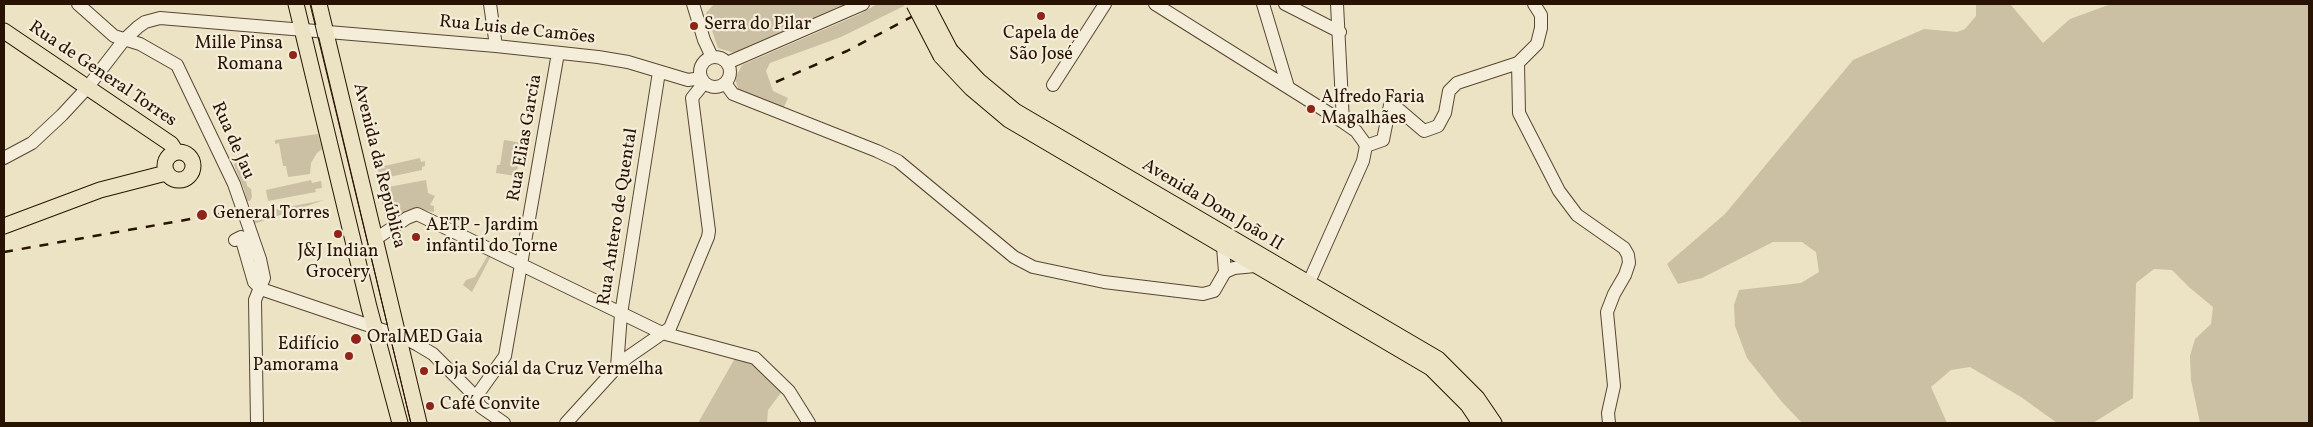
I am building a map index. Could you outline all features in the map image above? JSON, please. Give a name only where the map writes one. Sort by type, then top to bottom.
[{"type":"main road","points":[[296,4],[374,329],[400,423]]},
{"type":"main road","name":"Avenida da República","points":[[319,4],[377,238],[420,423]]},
{"type":"main road","name":"Avenida Dom João II","points":[[914,4],[971,88],[1009,120],[1255,266],[1306,289],[1438,359],[1477,398],[1494,423]]},
{"type":"main road","name":"Avenida Dom João II","points":[[926,4],[946,53],[1015,111],[1306,289],[1431,368],[1468,405],[1480,423]]},
{"type":"main road","name":"Rua de General Torres","points":[[4,31],[170,144],[176,152],[188,155],[192,163],[192,171],[186,178],[178,180],[170,178],[166,173],[165,161],[176,152]]},
{"type":"main road","points":[[4,226],[100,190],[166,173]]},
{"type":"street","name":"Rua de Jau","points":[[78,4],[114,36],[140,44],[172,62],[181,70],[234,184],[260,259],[264,278],[261,289]]},
{"type":"street","points":[[490,4],[496,46]]},
{"type":"street","points":[[694,4],[704,40],[712,57]]},
{"type":"street","points":[[727,63],[863,4]]},
{"type":"street","points":[[1053,85],[1105,4]]},
{"type":"street","points":[[1156,4],[1343,122],[1356,131],[1366,146],[1363,161],[1306,289]]},
{"type":"street","points":[[1263,4],[1288,87]]},
{"type":"street","points":[[1285,4],[1340,32]]},
{"type":"street","points":[[1337,4],[1340,32],[1343,122]]},
{"type":"street","points":[[1366,146],[1382,140],[1390,105],[1396,107],[1424,130],[1438,126],[1445,113],[1449,91],[1457,83],[1518,63],[1538,44],[1541,15],[1534,4]]},
{"type":"street","name":"Rua Luis de Camões","points":[[4,158],[32,143],[62,116],[87,88],[124,40],[145,22],[160,18],[496,46],[614,59],[688,80],[702,81]]},
{"type":"street","name":"Rua Elias Garcia","points":[[475,398],[505,356],[558,53]]},
{"type":"street","points":[[566,423],[617,367],[670,328],[710,231],[692,98],[702,81],[701,65],[712,57],[720,58],[727,63],[730,71],[725,83],[717,87],[702,81]]},
{"type":"street","points":[[1518,63],[1519,113],[1559,191],[1577,215],[1624,248],[1628,255],[1629,263],[1625,275],[1614,294],[1607,312],[1614,386],[1608,413],[1609,423]]},
{"type":"street","name":"Rua Antero de Quental","points":[[617,367],[621,314],[659,72]]},
{"type":"street","points":[[725,83],[733,94],[898,161],[1014,257],[1033,267],[1104,282],[1203,294],[1214,290],[1226,272],[1234,268],[1255,266]]},
{"type":"street","points":[[377,238],[407,218],[417,214],[662,333],[755,358],[789,391],[809,423]]},
{"type":"street","points":[[235,240],[241,238],[254,282],[261,289],[374,329],[400,336],[433,354],[469,390],[480,407],[504,423]]},
{"type":"street","points":[[1223,247],[1226,272]]},
{"type":"street","points":[[257,423],[256,300],[261,289]]},
{"type":"shaded area","points":[[714,4],[849,4],[734,53],[718,48],[706,13]]},
{"type":"shaded area","points":[[877,4],[903,4],[904,6],[841,37],[770,63],[766,71],[773,91],[788,98],[783,109],[742,94],[738,89],[735,78],[742,65],[860,14]]},
{"type":"shaded area","points":[[1976,4],[2010,4],[2043,43],[2070,19],[2111,4],[2309,4],[2309,423],[2200,423],[2191,380],[2190,356],[2195,339],[2211,324],[2213,307],[2172,270],[2154,269],[2136,283],[2133,398],[2093,423],[2057,423],[2021,397],[1970,367],[1951,370],[1931,387],[1947,423],[1802,423],[1782,402],[1747,358],[1735,326],[1734,305],[1739,290],[1801,283],[1819,272],[1816,252],[1802,242],[1773,242],[1702,278],[1678,284],[1667,264],[1725,214],[1853,60],[1924,29],[1957,32],[1965,29],[1976,16]]},
{"type":"shaded area","points":[[318,134],[322,149],[311,163],[310,174],[288,177],[286,166],[283,166],[279,143],[275,144],[275,140]]},
{"type":"shaded area","points":[[504,140],[523,143],[516,176],[496,173],[497,165],[500,165]]},
{"type":"shaded area","points":[[238,158],[243,158],[247,186],[251,189],[252,197],[250,201],[247,201],[234,165]]},
{"type":"shaded area","points":[[420,158],[421,162],[425,161],[425,166],[422,167],[422,170],[389,177],[388,174],[379,176],[378,169],[385,168],[384,166]]},
{"type":"shaded area","points":[[311,180],[312,183],[321,181],[322,188],[315,189],[316,192],[268,201],[266,190]]},
{"type":"shaded area","points":[[426,180],[428,193],[435,196],[430,205],[434,206],[434,212],[414,208],[402,213],[392,222],[386,220],[382,203],[386,197],[388,187]]},
{"type":"shaded area","points":[[324,200],[251,225],[247,210],[251,209],[251,214],[255,217],[261,217],[267,211]]},
{"type":"shaded area","points":[[488,255],[491,256],[472,292],[463,285],[466,280],[475,277]]},
{"type":"shaded area","points":[[732,354],[754,359],[783,390],[768,410],[767,423],[698,423],[734,360]]},
{"type":"tram line","points":[[310,4],[411,423]]},
{"type":"railway","points":[[776,82],[847,51],[936,4]]},
{"type":"railway","points":[[4,252],[219,214]]},
{"type":"place","name":"Capela de São José","points":[[1041,16]]},
{"type":"place","name":"Serra do Pilar","points":[[694,26]]},
{"type":"place","name":"Mille Pinsa Romana","points":[[293,55]]},
{"type":"place","name":"Alfredo Faria Magalhães","points":[[1311,109]]},
{"type":"place","name":"General Torres","points":[[202,215]]},
{"type":"place","name":"J&J Indian Grocery","points":[[338,234]]},
{"type":"place","name":"AETP - Jardim infantil do Torne","points":[[416,237]]},
{"type":"place","name":"OralMED Gaia","points":[[356,339]]},
{"type":"place","name":"Edifício Pamorama","points":[[349,356]]},
{"type":"place","name":"Loja Social da Cruz Vermelha","points":[[424,371]]},
{"type":"place","name":"Café Convite","points":[[430,406]]}]
